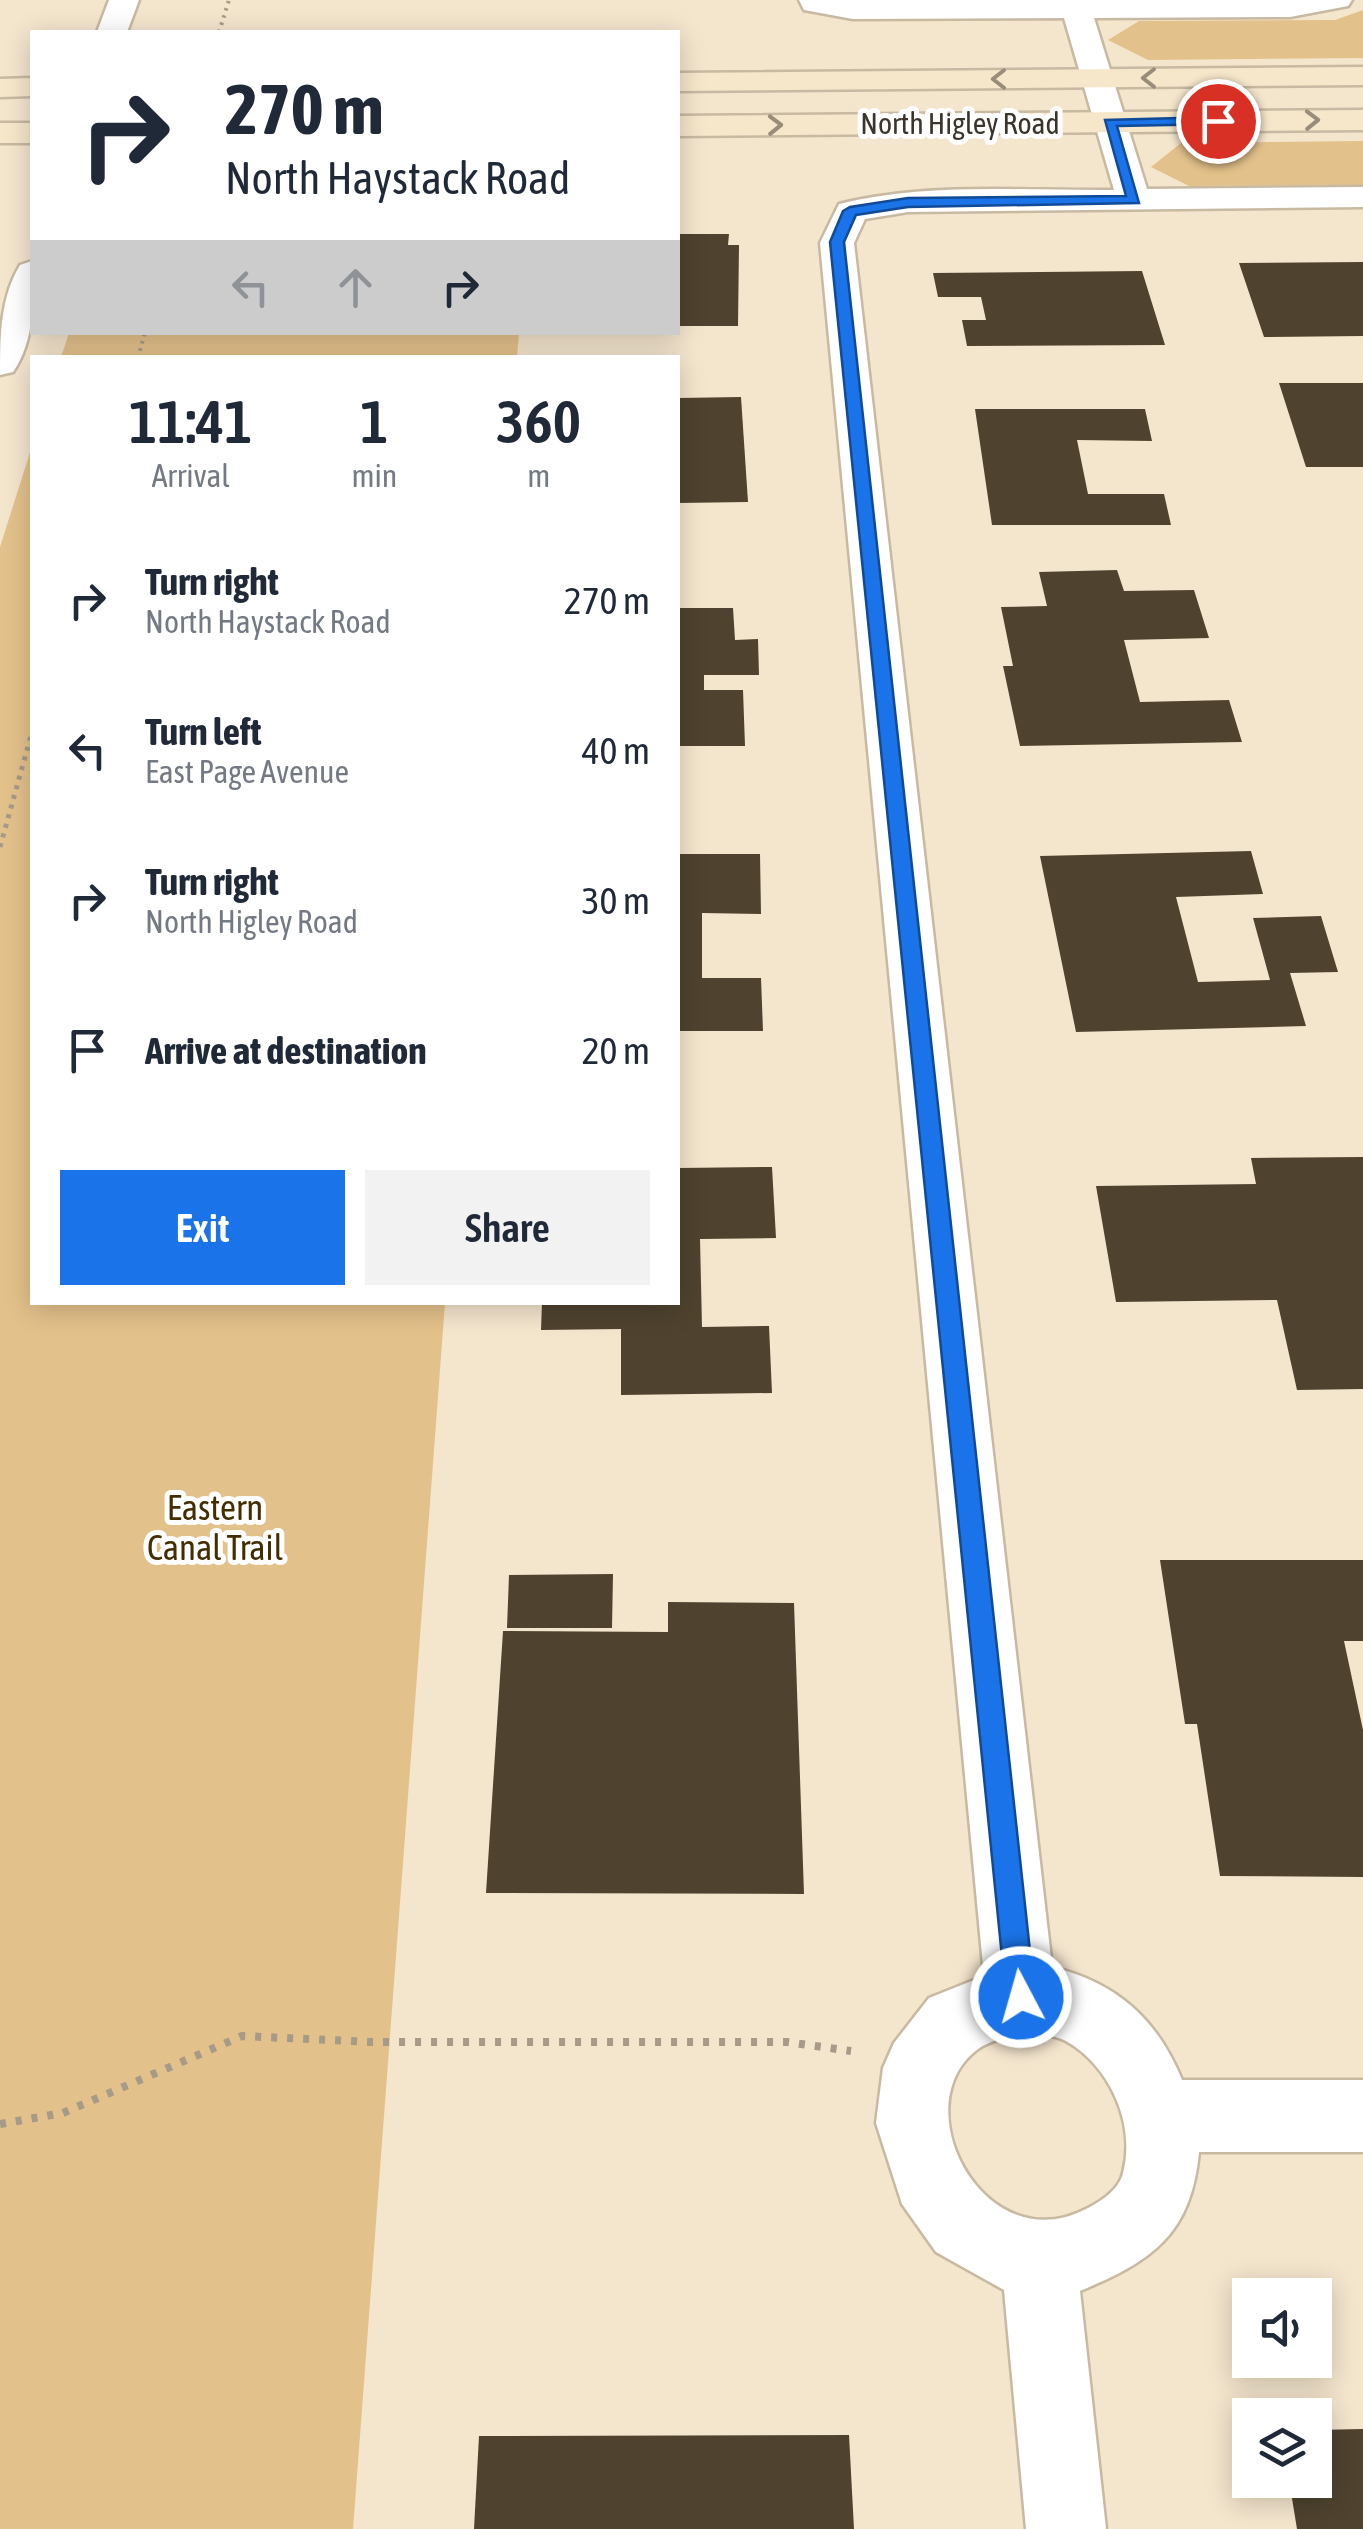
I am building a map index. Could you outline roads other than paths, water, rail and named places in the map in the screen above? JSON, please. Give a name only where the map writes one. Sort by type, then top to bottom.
[{"type":"main road","name":"North Higley Road","points":[[680,82],[1363,76]]},
{"type":"main road","points":[[0,88],[30,87]]},
{"type":"main road","name":"North Higley Road","points":[[680,126],[1363,120]]},
{"type":"main road","points":[[0,133],[30,132]]},
{"type":"street","points":[[113,30],[124,0]]},
{"type":"street","points":[[814,2],[853,10],[1290,8],[1337,0]]},
{"type":"street","points":[[1076,9],[1134,200]]},
{"type":"street","points":[[1021,1997],[837,242],[850,211],[908,202],[1363,197]]},
{"type":"street","points":[[0,364],[30,278]]},
{"type":"street","points":[[1021,1997],[1057,2002],[1093,2018],[1124,2044],[1146,2077],[1160,2116],[1162,2154],[1154,2190],[1136,2222],[1108,2244],[1075,2259],[1038,2262],[996,2250],[957,2224],[930,2189],[912,2146],[910,2102],[921,2061],[939,2035],[963,2015],[990,2002],[1021,1997]]},
{"type":"street","points":[[1160,2116],[1363,2116]]},
{"type":"street","points":[[1038,2262],[1066,2529]]},
{"type":"park label","name":"Eastern Canal Trail","points":[[215,1528]]}]
